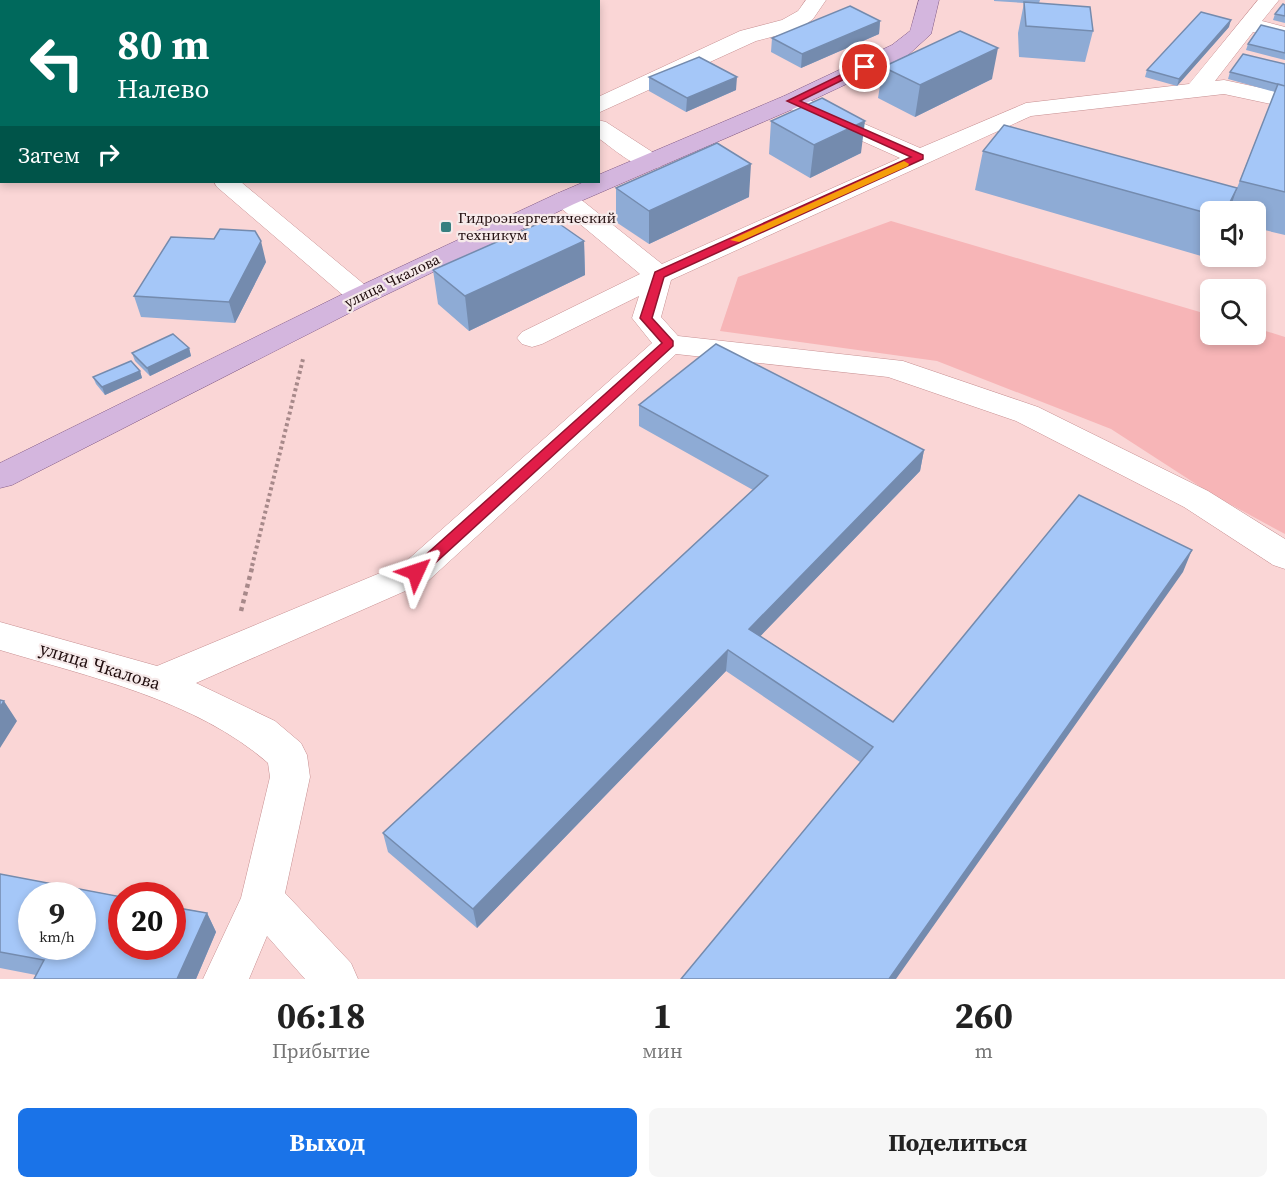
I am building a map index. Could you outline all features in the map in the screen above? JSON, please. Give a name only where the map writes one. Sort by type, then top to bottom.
[{"type":"main road","name":"улица Чкалова","points":[[0,477],[361,296],[565,199],[792,101],[911,42],[920,34],[929,0]]},
{"type":"street","points":[[600,105],[748,36],[790,26],[806,15],[816,0]]},
{"type":"street","points":[[1196,90],[1269,0]]},
{"type":"street","points":[[1248,24],[1285,33]]},
{"type":"street","points":[[532,338],[659,275],[1026,110],[1224,87],[1242,88],[1285,100]]},
{"type":"street","points":[[792,101],[919,157]]},
{"type":"street","points":[[600,128],[651,162]]},
{"type":"street","points":[[227,183],[361,296]]},
{"type":"street","points":[[565,199],[659,275]]},
{"type":"street","points":[[659,275],[646,318],[669,344],[892,368],[1027,414],[1196,499],[1285,556]]},
{"type":"street","points":[[159,682],[416,572],[669,344]]},
{"type":"street","name":"улица Чкалова","points":[[0,636],[159,682],[261,733],[287,755],[290,777],[262,899],[226,979]]},
{"type":"street","points":[[262,899],[335,979]]},
{"type":"path","points":[[231,651],[306,346],[295,329]]},
{"type":"shaded area","points":[[891,221],[1200,312],[1200,345],[1266,345],[1266,331],[1285,337],[1285,534],[1213,495],[1111,429],[937,361],[720,331],[738,277]]},
{"type":"building","points":[[1024,2],[1090,7],[1093,31],[1026,26]]},
{"type":"building","points":[[1283,4],[1285,5],[1285,16],[1275,14]]},
{"type":"building","points":[[850,6],[880,21],[802,54],[772,38]]},
{"type":"building","points":[[1201,12],[1231,20],[1179,79],[1147,70]]},
{"type":"building","points":[[1261,25],[1285,31],[1285,53],[1248,44]]},
{"type":"building","points":[[960,31],[998,48],[920,85],[883,67]]},
{"type":"building","points":[[1243,54],[1285,64],[1285,86],[1230,72]]},
{"type":"building","points":[[699,57],[737,77],[687,98],[649,77]]},
{"type":"building","points":[[1278,84],[1285,86],[1285,192],[1240,181]]},
{"type":"building","points":[[822,98],[865,121],[814,145],[771,121]]},
{"type":"building","points":[[1004,125],[1237,188],[1230,201],[1200,201],[1200,211],[983,151]]},
{"type":"building","points":[[717,143],[751,164],[649,211],[616,188]]},
{"type":"building","points":[[551,218],[584,241],[465,296],[433,270]]},
{"type":"building","points":[[220,229],[255,231],[261,241],[229,302],[134,296],[171,237],[214,239]]},
{"type":"building","points":[[173,334],[189,348],[147,368],[132,353]]},
{"type":"building","points":[[716,344],[924,450],[749,629],[893,722],[1079,495],[1192,550],[889,979],[681,979],[873,747],[728,650],[473,909],[383,833],[768,476],[639,405]]},
{"type":"building","points":[[131,361],[140,371],[102,387],[93,377]]},
{"type":"building","points":[[0,874],[42,882],[18,882],[18,955],[0,952]]},
{"type":"building","points":[[96,892],[108,894],[108,960],[186,960],[177,979],[34,979],[44,960],[96,960]]},
{"type":"building","points":[[186,909],[207,913],[186,959]]},
{"type":"slow traffic","points":[[735,240],[904,164]]},
{"type":"place","name":"Гидроэнергетический техникум","points":[[446,227]]},
{"type":"route","points":[[416,572],[669,344],[646,318],[659,275],[919,157],[792,101],[865,67]]}]
